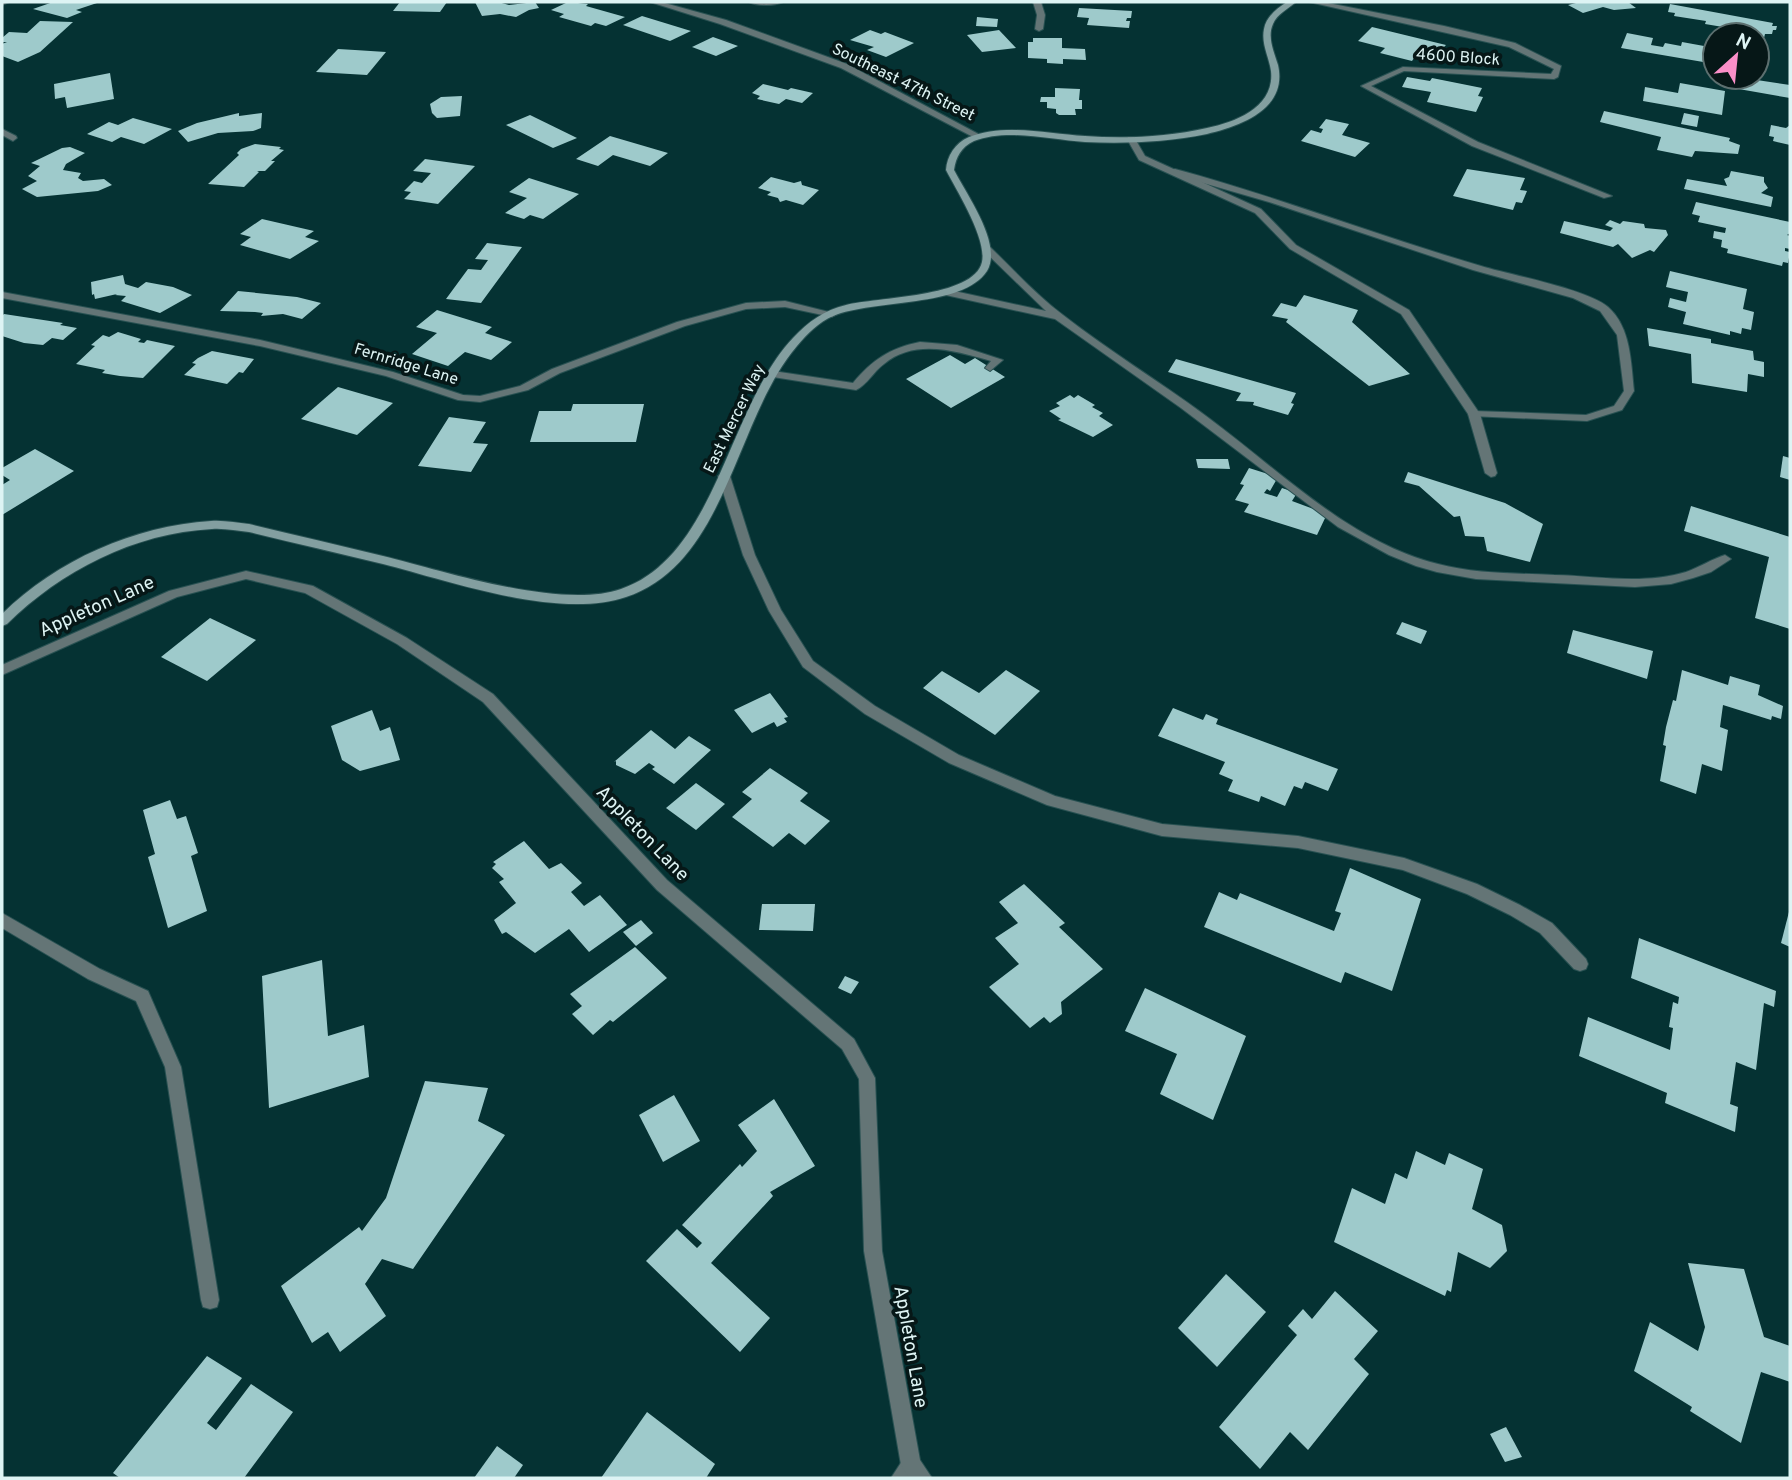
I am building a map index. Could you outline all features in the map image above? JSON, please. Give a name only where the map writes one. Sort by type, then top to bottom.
[{"type":"street","name":"Southeast 47th Street","points":[[654,2],[723,22],[844,66],[979,137]]},
{"type":"street","points":[[753,2],[779,2]]},
{"type":"street","points":[[1037,2],[1041,15],[1039,29]]},
{"type":"street","points":[[1292,2],[1270,20],[1267,32],[1275,76],[1274,92],[1257,112],[1209,131],[1131,139],[1021,134],[979,137],[964,143],[955,151],[950,170],[984,235],[986,248],[1058,317],[1174,397],[1336,520],[1399,556],[1423,565],[1492,576],[1651,584],[1708,569],[1725,559]]},
{"type":"street","name":"4600 Block","points":[[1313,2],[1444,28],[1512,45],[1558,68],[1554,77],[1403,69],[1365,86],[1475,144],[1607,196]]},
{"type":"street","points":[[2,132],[13,138]]},
{"type":"street","points":[[1131,139],[1142,158],[1258,211],[1293,247],[1405,312],[1474,414],[1491,473]]},
{"type":"street","points":[[1175,172],[1272,200],[1476,268],[1577,296],[1604,309],[1622,335],[1629,391],[1618,408],[1587,418],[1474,414]]},
{"type":"street","name":"East Mercer Way","points":[[2,621],[21,600],[62,572],[107,551],[168,532],[213,525],[249,528],[489,586],[568,599],[593,600],[620,595],[645,584],[688,544],[787,349],[811,325],[858,305],[945,292],[976,278],[987,262],[986,248]]},
{"type":"street","points":[[945,292],[1058,317]]},
{"type":"street","name":"Fernridge Lane","points":[[2,295],[273,346],[389,374],[462,398],[480,399],[524,388],[556,371],[681,324],[746,306],[785,304],[832,314]]},
{"type":"street","points":[[773,374],[856,387],[866,373],[886,355],[906,346],[927,345],[967,350],[998,360],[990,368]]},
{"type":"street","points":[[724,476],[749,555],[775,611],[808,664],[870,710],[954,759],[1052,801],[1162,830],[1298,842],[1404,864],[1472,889],[1515,910],[1546,928],[1580,964]]},
{"type":"street","name":"Appleton Lane","points":[[2,670],[173,594],[246,575],[309,589],[402,641],[488,698],[662,885],[810,1010],[848,1044],[859,1059],[867,1078],[873,1251],[911,1474]]},
{"type":"street","points":[[2,920],[94,974],[142,996],[173,1067],[210,1300]]},
{"type":"building","points":[[53,2],[100,2],[76,10],[82,12],[67,18],[33,9]]},
{"type":"building","points":[[400,2],[447,2],[440,12],[393,11]]},
{"type":"building","points":[[475,2],[509,5],[535,2],[539,8],[516,17],[500,14],[482,16]]},
{"type":"building","points":[[568,2],[588,4],[586,6],[625,17],[606,26],[595,23],[591,26],[559,17],[564,14],[551,10]]},
{"type":"building","points":[[1580,2],[1628,2],[1636,8],[1614,10],[1603,7],[1583,13],[1568,5]]},
{"type":"building","points":[[1670,4],[1762,21],[1706,21],[1674,16],[1675,13],[1668,12]]},
{"type":"building","points":[[1079,8],[1132,11],[1131,18],[1126,21],[1130,21],[1129,28],[1087,25],[1089,18],[1077,17]]},
{"type":"building","points":[[642,16],[691,31],[670,41],[623,25]]},
{"type":"building","points":[[977,17],[998,19],[997,27],[976,26]]},
{"type":"building","points":[[40,21],[73,22],[40,52],[18,62],[2,56],[2,44],[7,42],[2,42],[2,38],[9,32],[27,33]]},
{"type":"building","points":[[1771,23],[1772,26],[1777,26],[1772,34]]},
{"type":"building","points":[[1372,27],[1446,45],[1429,62],[1414,58],[1412,61],[1380,53],[1385,48],[1358,41]]},
{"type":"building","points":[[870,30],[881,34],[885,32],[914,43],[886,57],[867,50],[874,47],[850,40]]},
{"type":"building","points":[[999,30],[1016,48],[982,52],[967,35]]},
{"type":"building","points":[[1627,33],[1653,38],[1651,45],[1663,47],[1665,43],[1681,46],[1682,42],[1701,45],[1701,62],[1621,48]]},
{"type":"building","points":[[713,37],[738,46],[716,56],[692,47]]},
{"type":"building","points":[[1033,38],[1062,38],[1062,48],[1085,49],[1086,60],[1063,59],[1063,64],[1047,63],[1047,59],[1028,58],[1028,42],[1033,42]]},
{"type":"building","points":[[338,49],[386,52],[367,75],[316,72]]},
{"type":"building","points":[[110,73],[114,99],[67,108],[65,97],[55,99],[54,84]]},
{"type":"building","points":[[1407,77],[1430,81],[1432,78],[1482,88],[1478,96],[1483,97],[1476,112],[1427,102],[1431,92],[1402,87]]},
{"type":"building","points":[[1771,82],[1790,85],[1790,98],[1750,91],[1771,91]]},
{"type":"building","points":[[1680,83],[1701,87],[1701,91],[1725,91],[1722,115],[1643,101],[1645,87],[1678,93]]},
{"type":"building","points":[[763,84],[813,93],[802,103],[786,99],[779,104],[757,99],[760,96],[752,93]]},
{"type":"building","points":[[1055,88],[1080,89],[1082,109],[1075,109],[1076,115],[1059,115],[1056,109],[1047,108],[1047,102],[1040,102],[1041,97],[1055,97]]},
{"type":"building","points":[[462,96],[460,116],[437,118],[432,113],[430,104],[441,97]]},
{"type":"building","points":[[1604,111],[1730,138],[1729,141],[1740,145],[1738,154],[1695,151],[1692,157],[1657,150],[1661,137],[1600,122]]},
{"type":"building","points":[[239,113],[239,116],[262,113],[261,128],[218,133],[188,142],[178,131],[197,123]]},
{"type":"building","points":[[1684,113],[1699,116],[1697,127],[1681,124]]},
{"type":"building","points":[[530,115],[577,138],[553,148],[506,125]]},
{"type":"building","points":[[133,118],[172,129],[144,144],[121,137],[112,142],[87,134],[109,122],[118,125]]},
{"type":"building","points":[[1326,119],[1349,124],[1342,135],[1370,143],[1355,157],[1301,141],[1311,130],[1321,133],[1323,129],[1319,128]]},
{"type":"building","points":[[1771,125],[1786,128],[1790,125],[1790,145],[1773,141],[1774,137],[1769,136]]},
{"type":"building","points":[[610,136],[668,153],[650,166],[613,155],[598,166],[576,159]]},
{"type":"building","points":[[255,144],[281,147],[279,149],[284,150],[271,161],[275,161],[265,171],[257,171],[259,172],[244,187],[208,184],[239,155],[237,153],[241,149]]},
{"type":"building","points":[[70,147],[85,153],[66,164],[63,170],[81,173],[78,178],[83,181],[104,179],[112,185],[98,191],[37,197],[22,189],[37,181],[28,176],[40,166],[31,163],[62,148]]},
{"type":"building","points":[[425,159],[475,166],[438,204],[404,199],[411,192],[404,191],[414,181],[422,183],[431,173],[413,171]]},
{"type":"building","points":[[1467,169],[1525,178],[1520,190],[1527,191],[1522,203],[1516,202],[1513,210],[1453,196]]},
{"type":"building","points":[[1731,171],[1764,177],[1768,188],[1761,193],[1773,197],[1771,207],[1684,189],[1687,179],[1727,186],[1724,179],[1729,177]]},
{"type":"building","points":[[771,177],[794,183],[801,181],[802,185],[819,190],[803,205],[786,200],[780,202],[778,198],[767,195],[771,192],[758,188]]},
{"type":"building","points":[[529,178],[579,194],[543,219],[530,215],[524,219],[505,213],[527,198],[509,192]]},
{"type":"building","points":[[1696,202],[1790,222],[1790,233],[1787,235],[1790,236],[1790,249],[1785,248],[1785,251],[1790,252],[1788,263],[1783,262],[1782,266],[1727,253],[1728,249],[1721,247],[1722,240],[1713,238],[1714,231],[1725,233],[1726,228],[1698,222],[1700,216],[1692,214]]},
{"type":"building","points":[[262,219],[314,231],[305,237],[319,241],[290,259],[240,245],[251,237],[240,234]]},
{"type":"building","points":[[1610,220],[1620,224],[1623,221],[1644,224],[1645,228],[1666,230],[1668,235],[1654,252],[1650,250],[1632,258],[1618,244],[1613,247],[1560,233],[1564,221],[1610,231],[1613,228],[1605,225]]},
{"type":"building","points":[[487,243],[522,247],[481,303],[446,299],[468,269],[481,270],[488,260],[475,259]]},
{"type":"building","points":[[1670,271],[1747,289],[1743,309],[1754,312],[1751,330],[1742,328],[1741,334],[1730,331],[1730,335],[1683,324],[1686,312],[1668,307],[1670,298],[1686,302],[1688,292],[1666,287]]},
{"type":"building","points":[[123,275],[125,284],[138,288],[146,282],[173,287],[192,295],[160,313],[121,301],[126,296],[115,295],[117,294],[95,299],[94,294],[92,295],[91,282]]},
{"type":"building","points":[[238,291],[297,297],[321,303],[302,319],[283,314],[261,316],[263,313],[220,311]]},
{"type":"building","points":[[1304,295],[1358,310],[1352,322],[1410,374],[1369,386],[1286,322],[1288,319],[1272,316],[1281,303],[1296,307]]},
{"type":"building","points":[[437,310],[492,327],[485,333],[512,342],[491,360],[465,352],[448,366],[412,354],[437,333],[416,327]]},
{"type":"building","points":[[4,314],[63,323],[60,325],[77,328],[63,340],[52,338],[43,345],[24,343],[2,336]]},
{"type":"building","points":[[1647,328],[1711,339],[1711,343],[1753,351],[1754,360],[1764,362],[1764,377],[1748,374],[1747,392],[1692,383],[1691,354],[1649,346]]},
{"type":"building","points":[[118,332],[141,339],[138,342],[144,343],[147,340],[175,346],[143,378],[102,373],[105,370],[76,364],[103,335],[109,337]]},
{"type":"building","points":[[212,351],[254,359],[243,373],[239,372],[227,384],[184,375],[196,364],[192,363]]},
{"type":"building","points":[[950,355],[965,364],[975,358],[1005,377],[951,408],[906,379]]},
{"type":"building","points":[[1176,359],[1296,393],[1291,403],[1294,404],[1288,415],[1253,405],[1254,402],[1236,401],[1241,393],[1168,372]]},
{"type":"building","points":[[338,387],[393,403],[357,435],[301,419]]},
{"type":"building","points":[[1070,395],[1074,398],[1078,395],[1095,405],[1092,407],[1103,413],[1099,416],[1113,425],[1093,437],[1058,420],[1061,419],[1049,411],[1060,406],[1056,403]]},
{"type":"building","points":[[573,404],[644,404],[636,442],[530,442],[539,411],[571,411]]},
{"type":"building","points":[[449,417],[486,422],[473,443],[488,444],[471,472],[418,466]]},
{"type":"building","points":[[35,449],[74,471],[2,515],[2,485],[10,480],[2,475],[2,468]]},
{"type":"building","points":[[1783,456],[1790,458],[1790,480],[1780,477]]},
{"type":"building","points":[[1196,459],[1228,459],[1230,469],[1198,468]]},
{"type":"building","points":[[1249,468],[1278,477],[1270,491],[1267,489],[1264,493],[1277,497],[1282,488],[1297,493],[1292,501],[1327,514],[1317,535],[1244,512],[1249,504],[1235,500],[1244,485],[1240,484]]},
{"type":"building","points":[[1408,472],[1505,503],[1543,524],[1530,562],[1487,551],[1484,537],[1465,536],[1460,516],[1454,517],[1419,486],[1404,482]]},
{"type":"building","points":[[1691,506],[1790,537],[1790,629],[1755,618],[1769,557],[1684,531]]},
{"type":"building","points":[[210,618],[256,640],[207,681],[161,657]]},
{"type":"building","points":[[1402,622],[1427,631],[1421,644],[1396,634]]},
{"type":"building","points":[[1573,630],[1653,651],[1647,679],[1567,653]]},
{"type":"building","points":[[1006,670],[1040,691],[995,735],[923,688],[942,671],[979,693]]},
{"type":"building","points":[[1682,670],[1728,685],[1730,676],[1760,685],[1758,695],[1783,706],[1781,719],[1772,716],[1771,720],[1723,705],[1720,727],[1728,730],[1722,771],[1702,764],[1696,794],[1660,781],[1666,727],[1673,700],[1676,701]]},
{"type":"building","points":[[770,693],[788,717],[784,718],[787,722],[777,727],[774,722],[752,733],[734,710]]},
{"type":"building","points":[[1173,708],[1203,720],[1206,714],[1218,719],[1216,724],[1338,769],[1328,791],[1305,782],[1302,789],[1294,786],[1285,806],[1261,796],[1259,802],[1228,791],[1233,780],[1219,774],[1225,762],[1158,736]]},
{"type":"building","points":[[372,710],[380,731],[390,727],[400,760],[360,771],[342,760],[331,726]]},
{"type":"building","points":[[651,730],[675,749],[689,736],[711,750],[674,784],[652,769],[655,767],[649,763],[635,774],[616,765],[616,761],[614,762]]},
{"type":"building","points":[[770,768],[808,793],[800,801],[830,821],[805,845],[789,833],[773,847],[732,817],[752,799],[742,792]]},
{"type":"building","points":[[696,783],[725,804],[696,830],[666,808]]},
{"type":"building","points":[[170,800],[177,819],[186,816],[198,853],[191,856],[207,911],[168,928],[148,857],[155,854],[143,810]]},
{"type":"building","points":[[524,841],[549,869],[561,863],[582,883],[571,892],[584,906],[600,895],[627,925],[589,952],[569,929],[535,953],[506,932],[502,934],[494,920],[516,903],[499,882],[504,879],[492,868],[496,864],[493,862]]},
{"type":"building","points":[[1350,868],[1421,899],[1392,991],[1345,972],[1341,983],[1204,927],[1219,892],[1237,900],[1240,893],[1334,931],[1341,913],[1335,911]]},
{"type":"building","points":[[1024,884],[1065,923],[1059,927],[1103,969],[1061,1002],[1062,1014],[1050,1023],[1044,1017],[1030,1028],[989,987],[1019,964],[995,938],[1018,923],[999,902]]},
{"type":"building","points":[[762,904],[815,904],[813,931],[759,930]]},
{"type":"building","points":[[1790,908],[1790,947],[1781,943]]},
{"type":"building","points":[[641,920],[653,933],[636,946],[623,932]]},
{"type":"building","points":[[1639,938],[1776,991],[1774,1007],[1764,1003],[1756,1070],[1736,1062],[1730,1104],[1738,1107],[1735,1132],[1665,1103],[1667,1093],[1579,1056],[1588,1017],[1670,1050],[1673,1028],[1669,1027],[1673,1002],[1678,1004],[1679,997],[1631,978]]},
{"type":"building","points":[[635,947],[667,978],[593,1035],[572,1014],[582,1006],[570,994]]},
{"type":"building","points":[[322,960],[328,1036],[364,1025],[369,1077],[269,1108],[262,976]]},
{"type":"building","points":[[845,976],[859,982],[851,994],[838,988]]},
{"type":"building","points":[[1145,988],[1246,1036],[1213,1120],[1160,1094],[1177,1054],[1125,1031]]},
{"type":"building","points":[[425,1081],[488,1088],[478,1121],[505,1135],[413,1269],[382,1259],[365,1284],[386,1316],[340,1352],[328,1332],[312,1343],[281,1286],[359,1227],[362,1231],[386,1198]]},
{"type":"building","points":[[674,1095],[700,1141],[663,1162],[639,1115]]},
{"type":"building","points":[[774,1099],[815,1166],[770,1192],[773,1196],[711,1263],[770,1318],[740,1352],[646,1261],[677,1229],[697,1248],[702,1243],[682,1225],[740,1164],[742,1167],[757,1151],[738,1125]]},
{"type":"building","points":[[1416,1151],[1445,1165],[1449,1153],[1483,1169],[1472,1209],[1502,1225],[1507,1251],[1490,1268],[1458,1252],[1451,1292],[1447,1290],[1445,1296],[1334,1242],[1352,1188],[1385,1204],[1395,1173],[1407,1179]]},
{"type":"building","points":[[1688,1263],[1744,1269],[1764,1337],[1790,1346],[1790,1382],[1761,1372],[1741,1443],[1690,1411],[1692,1407],[1634,1371],[1650,1322],[1698,1351],[1705,1327]]},
{"type":"building","points":[[1226,1274],[1266,1312],[1217,1367],[1178,1328]]},
{"type":"building","points":[[1335,1291],[1378,1331],[1354,1359],[1369,1374],[1308,1450],[1290,1432],[1260,1469],[1219,1427],[1297,1335],[1288,1326],[1303,1309],[1312,1319]]},
{"type":"building","points":[[207,1356],[242,1378],[207,1423],[216,1430],[251,1384],[293,1412],[244,1478],[120,1478],[113,1473]]},
{"type":"building","points":[[647,1412],[715,1464],[706,1478],[601,1478]]},
{"type":"building","points":[[1506,1427],[1522,1457],[1505,1462],[1490,1434]]},
{"type":"building","points":[[497,1446],[523,1465],[514,1478],[474,1478]]}]
